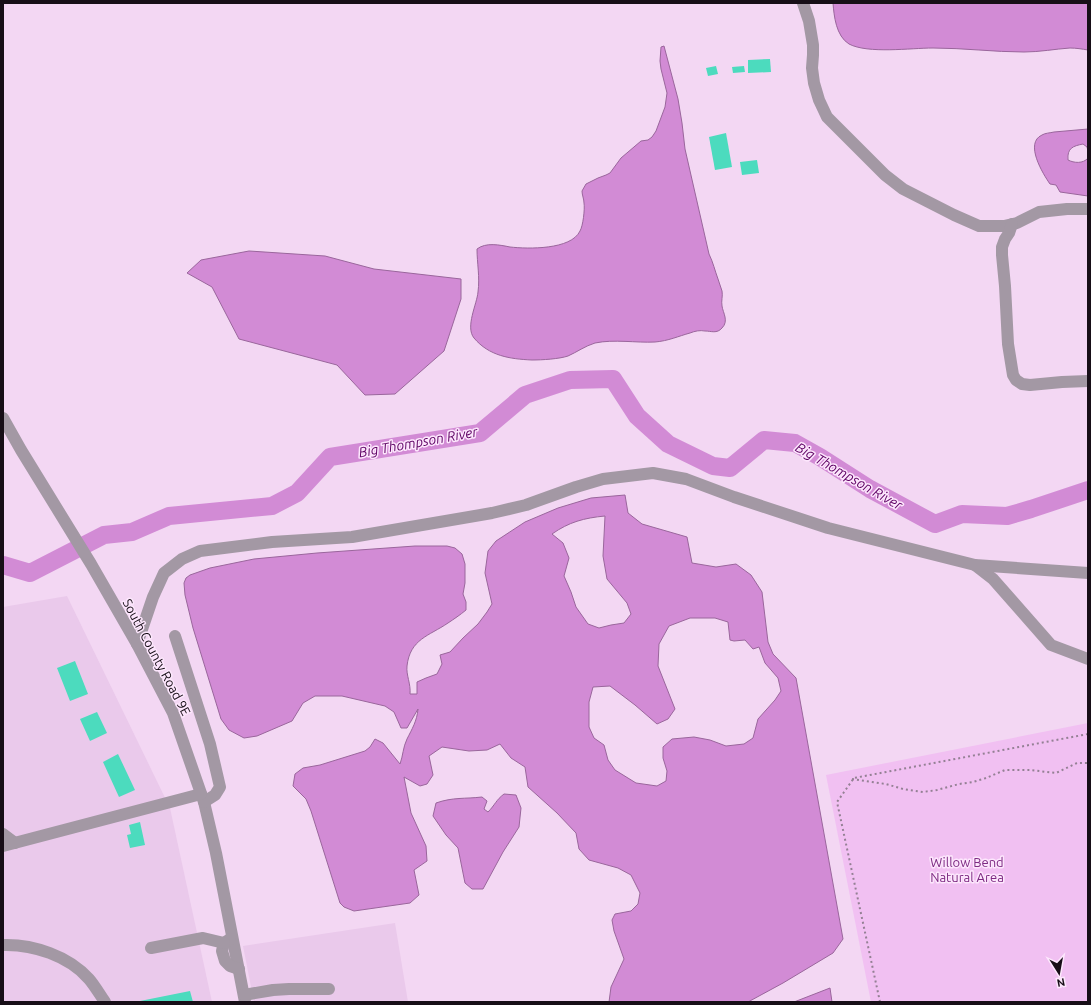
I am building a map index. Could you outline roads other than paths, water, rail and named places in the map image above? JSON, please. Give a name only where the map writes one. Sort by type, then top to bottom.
[{"type":"street","points":[[803,3],[813,45],[812,68],[814,83],[826,117],[885,175],[903,189],[954,216],[979,226],[1004,226],[1016,223],[1039,212],[1067,209],[1088,209]]},
{"type":"street","points":[[1012,224],[1002,247],[1002,255],[1008,344],[1013,375],[1016,380],[1022,384],[1030,385],[1088,381]]},
{"type":"street","name":"South County Road 9E","points":[[3,418],[91,564],[137,644],[173,713],[203,798],[216,853],[228,940],[239,970],[245,999]]},
{"type":"street","points":[[137,644],[153,597],[164,573],[182,560],[200,551],[272,542],[352,537],[484,514],[526,504],[603,479],[653,473],[686,479],[734,497],[828,528],[975,565],[1088,573]]},
{"type":"street","points":[[975,565],[993,579],[1051,645],[1088,658]]},
{"type":"street","points":[[3,834],[9,845],[215,794],[220,787],[210,744],[175,636]]},
{"type":"street","points":[[151,948],[203,938],[228,940]]},
{"type":"street","points":[[3,945],[15,945],[42,950],[69,962],[89,979],[105,1002]]},
{"type":"street","points":[[245,999],[273,990],[329,989]]},
{"type":"waterway","name":"Big Thompson River","points":[[3,565],[30,573],[104,535],[132,532],[169,516],[272,506],[297,493],[330,457],[480,433],[525,395],[570,380],[613,379],[637,416],[668,444],[713,466],[730,468],[764,440],[795,443],[870,489],[935,524],[962,514],[1007,516],[1088,490]]},
{"type":"park label","name":"Willow Bend Natural Area","points":[[967,870]]}]
